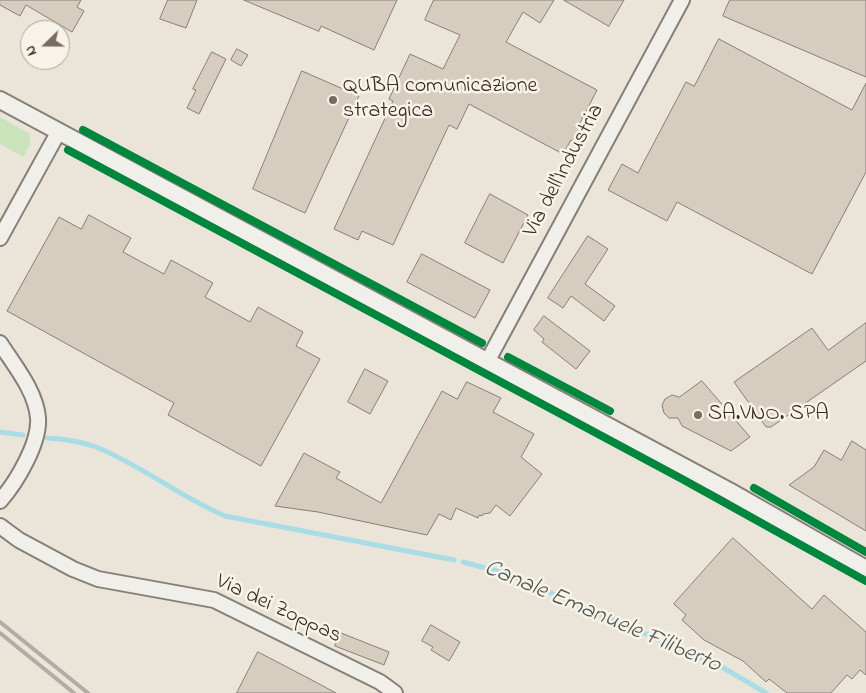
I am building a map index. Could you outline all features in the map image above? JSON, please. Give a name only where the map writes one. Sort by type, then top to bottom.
[{"type":"street","name":"Via dell'Industria","points":[[487,362],[682,0]]},
{"type":"street","points":[[0,100],[729,491],[866,569]]},
{"type":"street","points":[[0,238],[59,131]]},
{"type":"street","points":[[0,343],[26,383],[38,417],[30,450],[10,489],[0,501]]},
{"type":"street","name":"Via dei Zoppas","points":[[0,526],[19,540],[72,569],[98,579],[214,600],[380,682],[395,693]]},
{"type":"green space","points":[[0,117],[30,134],[30,145],[23,157],[0,144]]},
{"type":"building","points":[[0,0],[81,0],[77,7],[84,11],[72,32],[70,31],[70,20],[52,20],[26,5],[20,16],[0,5]]},
{"type":"building","points":[[168,0],[197,0],[186,28],[160,19]]},
{"type":"building","points":[[244,0],[397,0],[374,50],[321,26],[319,31]]},
{"type":"building","points":[[434,0],[554,0],[540,23],[523,12],[506,42],[597,90],[578,127],[582,130],[575,143],[571,140],[563,154],[469,104],[457,129],[449,125],[393,245],[362,231],[358,240],[334,229],[393,101],[389,99],[410,54],[443,69],[460,35],[425,20]]},
{"type":"building","points":[[564,0],[624,0],[609,26]]},
{"type":"building","points":[[730,0],[866,0],[866,77],[723,16]]},
{"type":"building","points":[[719,39],[852,110],[866,83],[866,172],[812,274],[677,202],[667,221],[608,190],[622,164],[638,173],[686,82],[694,86]]},
{"type":"building","points":[[237,49],[248,55],[241,66],[231,60]]},
{"type":"building","points":[[212,52],[226,59],[199,114],[187,108],[196,90],[193,89]]},
{"type":"building","points":[[302,71],[359,96],[305,213],[253,189]]},
{"type":"building","points":[[490,194],[528,215],[503,263],[465,243]]},
{"type":"building","points":[[89,215],[131,238],[123,252],[164,274],[171,260],[213,283],[205,297],[250,322],[258,307],[303,332],[296,346],[320,359],[261,466],[168,415],[174,403],[7,311],[59,217],[81,229]]},
{"type":"building","points":[[588,236],[608,249],[585,284],[615,306],[604,321],[571,296],[563,308],[548,298]]},
{"type":"building","points":[[422,254],[490,290],[475,318],[407,282]]},
{"type":"building","points":[[544,316],[590,351],[576,369],[542,342],[544,339],[534,330]]},
{"type":"building","points":[[866,323],[866,361],[771,427],[766,427],[734,382],[812,328],[828,350]]},
{"type":"building","points":[[365,369],[388,381],[370,414],[348,402]]},
{"type":"building","name":"SA.VNO. SPA","points":[[702,381],[750,437],[731,451],[682,426],[678,418],[669,418],[664,413],[662,405],[665,399],[672,395],[679,397]]},
{"type":"building","points":[[467,382],[501,398],[493,412],[534,434],[521,457],[542,474],[510,516],[496,505],[490,513],[483,514],[482,516],[479,515],[478,518],[456,508],[451,520],[439,514],[427,535],[318,512],[275,506],[304,453],[340,472],[336,478],[381,503],[442,391],[457,399]]},
{"type":"building","points":[[852,441],[866,450],[866,531],[789,485],[814,467],[824,450],[841,460]]},
{"type":"building","points":[[733,538],[812,609],[824,595],[866,632],[866,675],[860,670],[852,679],[847,675],[831,693],[787,693],[769,679],[766,682],[743,661],[704,640],[682,620],[686,615],[674,604]]},
{"type":"building","points":[[431,625],[460,642],[449,661],[431,650],[433,647],[422,641]]},
{"type":"building","points":[[341,633],[389,652],[384,665],[335,646]]},
{"type":"building","points":[[258,652],[308,678],[336,693],[237,693]]},
{"type":"waterway","name":"Canale Emanuele Filiberto","points":[[0,432],[23,435]]},
{"type":"waterway","name":"Canale Emanuele Filiberto","points":[[47,438],[84,443],[113,454],[192,500],[225,516],[454,560]]},
{"type":"waterway","name":"Canale Emanuele Filiberto","points":[[463,562],[505,573],[722,667],[766,693]]},
{"type":"railway","points":[[0,622],[88,693]]},
{"type":"railway","points":[[0,633],[74,693]]},
{"type":"cycle path","points":[[83,130],[482,343]]},
{"type":"cycle path","points":[[68,150],[682,479],[866,581]]},
{"type":"cycle path","points":[[508,357],[610,411]]},
{"type":"cycle path","points":[[754,488],[866,552]]},
{"type":"place","name":"QUBA comunicazione strategica","points":[[333,100]]},
{"type":"place","name":"SA.VNO. SPA","points":[[698,415]]}]
